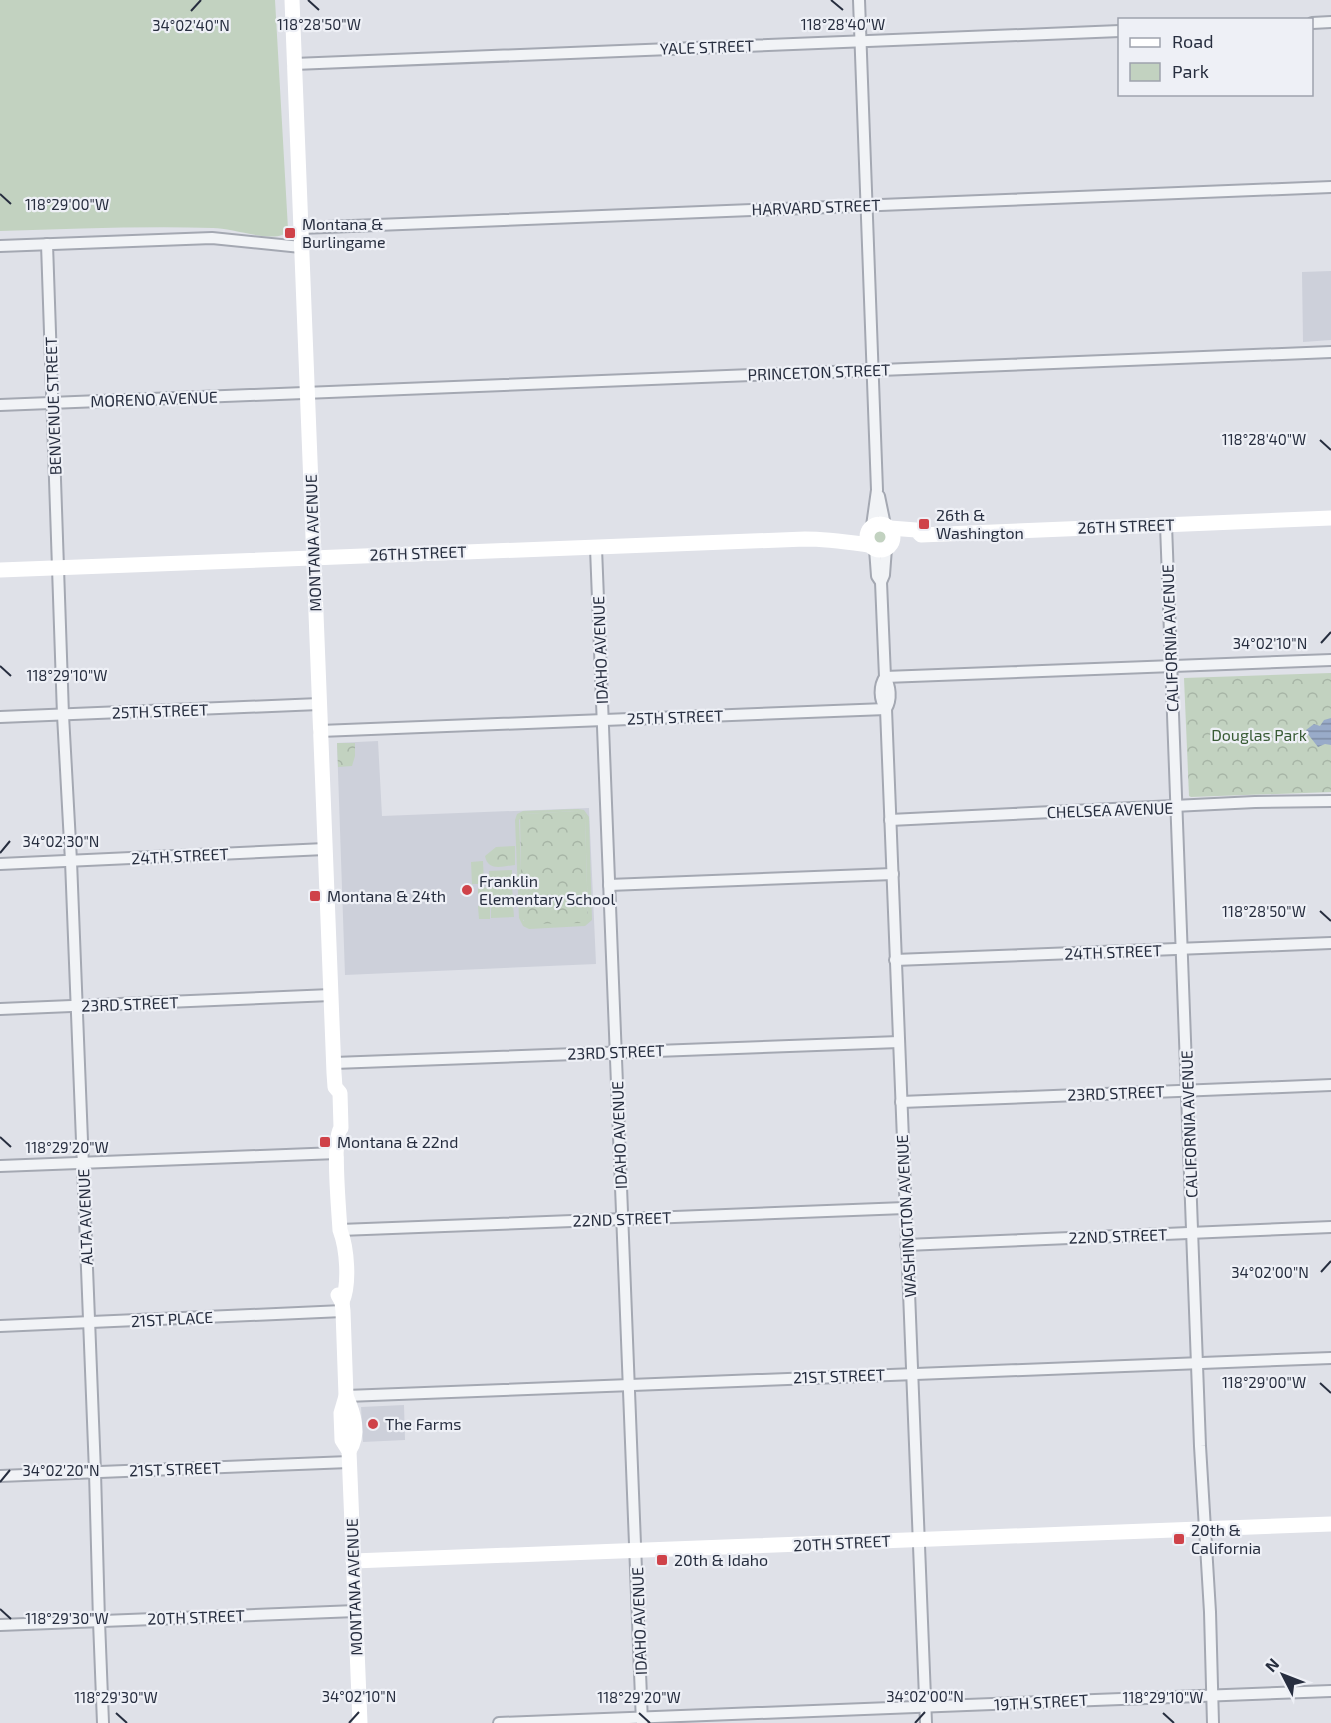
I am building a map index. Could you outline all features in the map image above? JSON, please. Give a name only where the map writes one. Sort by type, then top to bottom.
[{"type":"street","name":"MONTANA AVENUE","points":[[292,0],[324,849],[335,1087],[340,1093],[340,1128],[337,1133],[340,1230],[336,1240],[336,1251],[338,1293],[343,1307],[346,1396],[341,1413],[342,1440],[349,1456],[360,1723]]},
{"type":"street","name":"WASHINGTON AVENUE","points":[[859,0],[880,537],[877,576],[880,582],[885,677],[889,684],[890,703],[886,709],[926,1723]]},
{"type":"street","points":[[1313,23],[1331,22]]},
{"type":"street","name":"YALE STREET","points":[[294,63],[1118,31]]},
{"type":"street","name":"HARVARD STREET","points":[[301,228],[1331,187]]},
{"type":"street","points":[[0,246],[212,238],[301,247]]},
{"type":"street","name":"BENVENUE STREET","points":[[46,244],[59,568]]},
{"type":"street","name":"PRINCETON STREET","points":[[307,393],[1331,352]]},
{"type":"street","name":"MORENO AVENUE","points":[[0,405],[307,393]]},
{"type":"street","name":"26TH STREET","points":[[0,570],[835,539],[844,534],[917,540],[921,535],[1331,518]]},
{"type":"street","name":"CALIFORNIA AVENUE","points":[[1166,525],[1197,1363],[1210,1612],[1213,1723]]},
{"type":"street","name":"IDAHO AVENUE","points":[[596,548],[642,1720]]},
{"type":"street","name":"ALTA AVENUE","points":[[59,568],[63,715],[96,1472],[103,1723]]},
{"type":"street","points":[[885,677],[1331,660]]},
{"type":"street","name":"25TH STREET","points":[[0,717],[319,704]]},
{"type":"street","name":"25TH STREET","points":[[321,731],[886,709]]},
{"type":"street","name":"CHELSEA AVENUE","points":[[890,820],[1238,803],[1331,801]]},
{"type":"street","name":"24TH STREET","points":[[0,864],[324,849]]},
{"type":"street","points":[[609,885],[893,874]]},
{"type":"street","name":"24TH STREET","points":[[895,960],[1331,943]]},
{"type":"street","name":"23RD STREET","points":[[0,1009],[331,995]]},
{"type":"street","name":"23RD STREET","points":[[334,1063],[899,1042]]},
{"type":"street","name":"23RD STREET","points":[[901,1102],[1331,1085]]},
{"type":"street","points":[[0,1166],[337,1153]]},
{"type":"street","name":"22ND STREET","points":[[340,1230],[904,1208]]},
{"type":"street","name":"22ND STREET","points":[[906,1245],[1331,1227]]},
{"type":"street","name":"21ST PLACE","points":[[0,1326],[89,1323],[343,1307]]},
{"type":"street","name":"21ST STREET","points":[[346,1396],[1331,1358]]},
{"type":"street","name":"21ST STREET","points":[[0,1476],[349,1456]]},
{"type":"street","name":"20TH STREET","points":[[353,1561],[637,1553],[1331,1524]]},
{"type":"street","name":"20TH STREET","points":[[0,1625],[356,1611]]},
{"type":"street","name":"19TH STREET","points":[[499,1723],[642,1720],[1331,1691]]},
{"type":"shaded area","points":[[1331,271],[1331,340],[1303,342],[1302,272]]},
{"type":"shaded area","name":"Franklin Elementary School","points":[[378,741],[382,816],[589,808],[596,964],[345,975],[337,743]]},
{"type":"shaded area","points":[[404,1405],[405,1440],[363,1442],[361,1407]]},
{"type":"green space","points":[[0,0],[275,0],[288,229],[286,233],[268,236],[221,229],[186,227],[0,231]]},
{"type":"green space","points":[[879,528],[885,531],[888,537],[885,543],[879,546],[873,543],[870,537],[873,531]]},
{"type":"green space","name":"Douglas Park","points":[[1331,673],[1331,792],[1189,796],[1184,678]]},
{"type":"green space","points":[[337,743],[355,743],[352,766],[338,767]]},
{"type":"green space","points":[[578,809],[584,810],[589,817],[592,920],[585,926],[529,929],[523,926],[519,918],[515,820],[517,814],[523,811]],"holes":[[[576,811],[584,815],[588,917],[523,921],[519,820],[524,814]]]},
{"type":"green space","points":[[576,811],[583,813],[585,818],[588,919],[582,923],[526,924],[522,918],[520,817],[524,814]]},
{"type":"green space","points":[[515,846],[515,865],[497,867],[487,861],[485,856],[496,847]]},
{"type":"green space","points":[[483,861],[484,884],[472,884],[471,862]]},
{"type":"green space","points":[[512,870],[512,883],[490,884],[489,871]]},
{"type":"green space","points":[[512,886],[513,899],[478,901],[478,888]]},
{"type":"green space","points":[[513,904],[514,917],[491,918],[491,905]]},
{"type":"green space","points":[[490,905],[490,919],[479,919],[478,906]]},
{"type":"water","points":[[1331,718],[1331,745],[1325,744],[1318,747],[1306,730],[1314,724],[1320,726],[1324,720]]},
{"type":"place","name":"Montana & Burlingame","points":[[290,233]]},
{"type":"place","name":"26th & Washington","points":[[924,524]]},
{"type":"place","name":"Franklin Elementary School","points":[[467,890]]},
{"type":"place","name":"Montana & 24th","points":[[315,896]]},
{"type":"place","name":"Montana & 22nd","points":[[325,1142]]},
{"type":"place","name":"The Farms","points":[[373,1424]]},
{"type":"place","name":"20th & California","points":[[1179,1539]]},
{"type":"place","name":"20th & Idaho","points":[[662,1560]]}]
